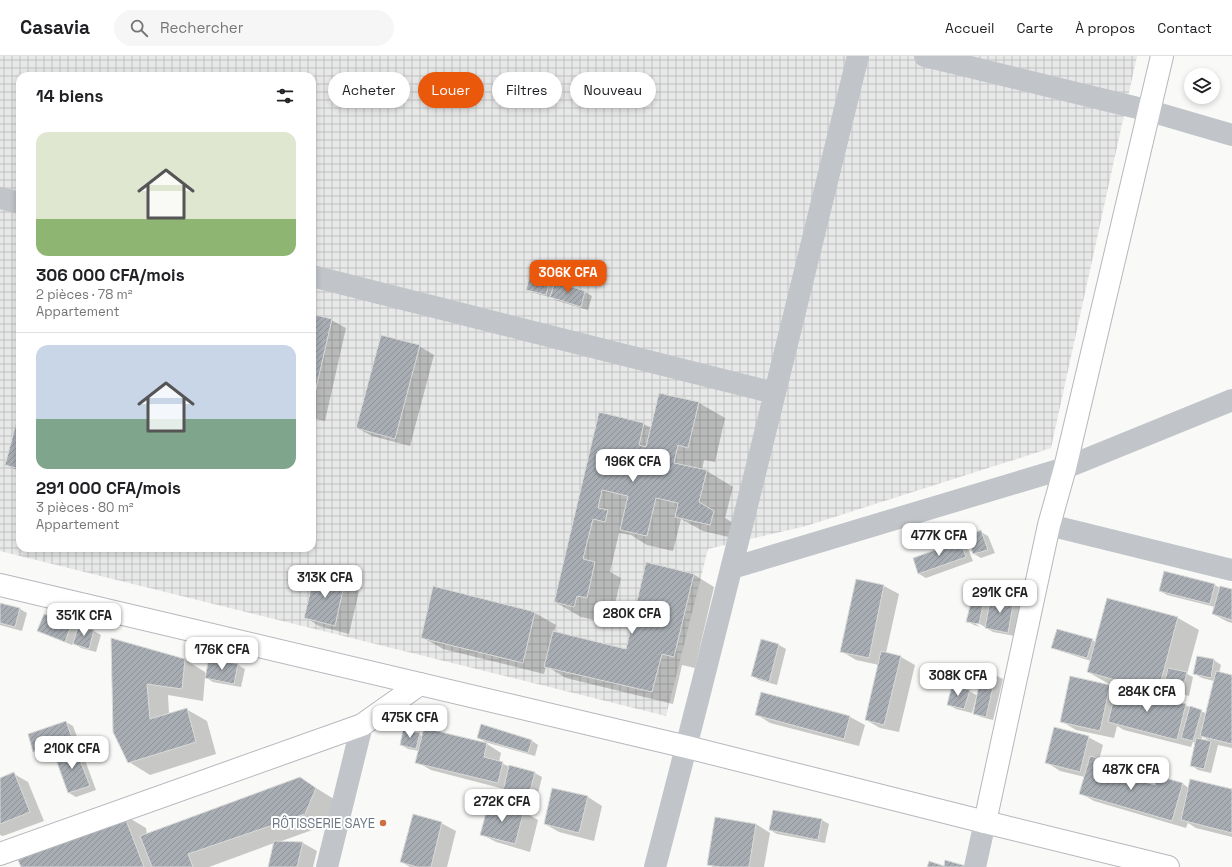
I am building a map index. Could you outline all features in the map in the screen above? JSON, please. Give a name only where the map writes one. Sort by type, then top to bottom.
[{"type":"street","points":[[655,867],[732,568],[858,56]]},
{"type":"street","points":[[925,56],[1150,111],[1232,135]]},
{"type":"street","points":[[975,867],[1049,525],[1066,468],[1162,56]]},
{"type":"street","points":[[0,198],[16,202]]},
{"type":"street","points":[[316,277],[774,393]]},
{"type":"street","points":[[732,568],[1066,468],[1232,400]]},
{"type":"street","points":[[1049,525],[1232,570]]},
{"type":"street","points":[[0,585],[687,746],[1168,867]]},
{"type":"street","points":[[0,854],[362,725],[420,684]]},
{"type":"street","points":[[327,867],[362,725]]},
{"type":"shaded area","points":[[0,56],[1137,56],[1051,448],[806,526],[708,549],[666,716],[0,551]]},
{"type":"building","points":[[530,275],[550,281],[546,295],[526,290]]},
{"type":"building","points":[[555,282],[585,291],[581,307],[550,297]]},
{"type":"building","points":[[316,315],[332,319],[316,389]]},
{"type":"building","points":[[381,335],[420,345],[395,439],[356,428]]},
{"type":"building","points":[[659,393],[699,402],[688,448],[678,445],[674,463],[707,470],[699,502],[714,511],[710,525],[675,517],[678,503],[656,498],[647,536],[620,530],[628,496],[602,490],[598,508],[608,510],[605,522],[593,519],[583,559],[595,562],[587,598],[577,596],[574,607],[554,602],[599,412],[644,423],[639,445],[646,447]]},
{"type":"building","points":[[16,424],[16,468],[5,465]]},
{"type":"building","points":[[981,530],[988,550],[973,554],[967,536]]},
{"type":"building","points":[[960,541],[966,557],[918,574],[913,558]]},
{"type":"building","points":[[646,562],[694,574],[674,657],[662,654],[652,692],[544,667],[553,631],[626,649]]},
{"type":"building","points":[[1164,571],[1215,584],[1210,604],[1159,591]]},
{"type":"building","points":[[315,572],[345,581],[335,626],[304,618]]},
{"type":"building","points":[[856,579],[884,585],[869,658],[840,652]]},
{"type":"building","points":[[433,586],[535,612],[523,663],[421,638]]},
{"type":"building","points":[[1220,586],[1232,589],[1232,620],[1212,614]]},
{"type":"building","points":[[973,594],[985,596],[979,624],[966,622]]},
{"type":"building","points":[[991,595],[1014,599],[1008,633],[985,628]]},
{"type":"building","points":[[1107,598],[1178,617],[1158,692],[1087,672]]},
{"type":"building","points":[[0,603],[20,608],[15,627],[0,623]]},
{"type":"building","points":[[44,614],[71,625],[65,642],[37,631]]},
{"type":"building","points":[[78,626],[94,630],[89,649],[73,644]]},
{"type":"building","points":[[1057,629],[1093,639],[1087,658],[1051,648]]},
{"type":"building","points":[[111,638],[185,659],[182,689],[147,684],[150,719],[187,708],[196,742],[128,763],[113,732]]},
{"type":"building","points":[[761,639],[779,644],[769,682],[751,676]]},
{"type":"building","points":[[881,651],[901,656],[884,725],[865,720]]},
{"type":"building","points":[[1197,656],[1214,659],[1211,678],[1193,674]]},
{"type":"building","points":[[209,658],[238,664],[234,684],[205,678]]},
{"type":"building","points":[[1168,668],[1187,672],[1182,692],[1163,689]]},
{"type":"building","points":[[982,670],[996,674],[986,717],[973,714]]},
{"type":"building","points":[[1216,671],[1232,675],[1232,744],[1200,736]]},
{"type":"building","points":[[1070,676],[1110,685],[1100,731],[1060,722]]},
{"type":"building","points":[[952,685],[970,690],[964,709],[947,705]]},
{"type":"building","points":[[1117,686],[1186,704],[1177,740],[1108,722]]},
{"type":"building","points":[[761,692],[850,716],[844,739],[755,715]]},
{"type":"building","points":[[1190,706],[1202,710],[1193,741],[1181,738]]},
{"type":"building","points":[[66,721],[72,738],[33,752],[28,734]]},
{"type":"building","points":[[481,724],[532,740],[528,753],[477,738]]},
{"type":"building","points":[[1054,727],[1089,736],[1080,772],[1045,763]]},
{"type":"building","points":[[424,728],[487,743],[484,757],[503,762],[498,783],[415,763]]},
{"type":"building","points":[[403,730],[420,733],[416,749],[400,745]]},
{"type":"building","points":[[1196,738],[1211,741],[1204,769],[1190,766]]},
{"type":"building","points":[[75,747],[90,786],[68,793],[54,754]]},
{"type":"building","points":[[1090,756],[1107,761],[1104,771],[1155,785],[1158,776],[1183,783],[1172,821],[1079,794]]},
{"type":"building","points":[[509,765],[535,772],[526,807],[501,800]]},
{"type":"building","points":[[14,772],[30,812],[0,824],[0,778]]},
{"type":"building","points":[[300,777],[316,788],[305,814],[188,854],[193,867],[152,867],[140,836]]},
{"type":"building","points":[[1190,779],[1232,789],[1232,833],[1181,820]]},
{"type":"building","points":[[552,788],[588,796],[579,833],[544,824]]},
{"type":"building","points":[[489,802],[524,811],[515,844],[480,835]]},
{"type":"building","points":[[773,810],[822,819],[818,840],[769,830]]},
{"type":"building","points":[[413,814],[442,822],[431,867],[417,867],[400,862]]},
{"type":"building","points":[[126,815],[126,820],[144,867],[21,867],[18,860]]},
{"type":"building","points":[[715,817],[756,824],[749,867],[721,867],[707,865]]},
{"type":"building","points":[[274,841],[303,842],[297,867],[268,867]]},
{"type":"building","points":[[945,860],[966,867],[927,867],[929,861],[944,866]]},
{"type":"place","name":"RÔTISSERIE SAYE","points":[[383,823]]}]
